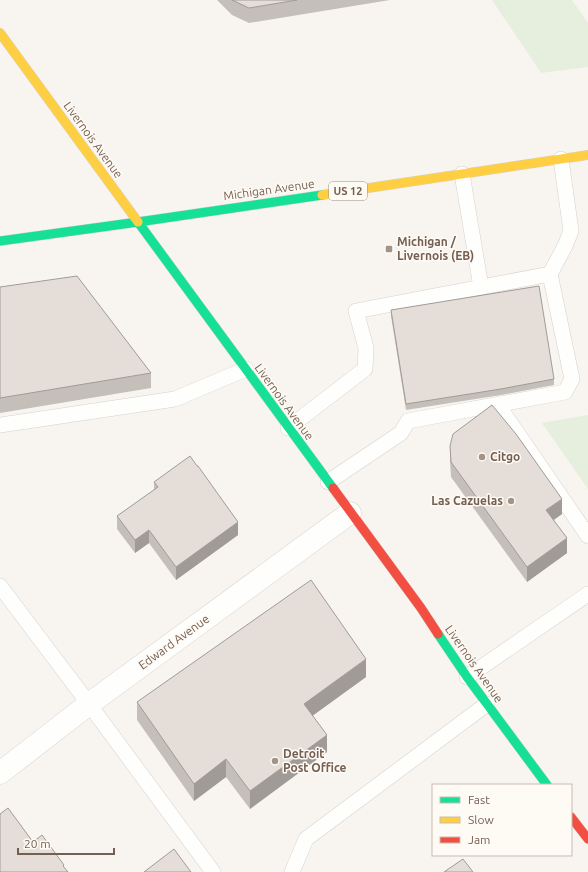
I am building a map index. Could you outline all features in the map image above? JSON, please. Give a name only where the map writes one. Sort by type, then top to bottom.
[{"type":"main road","name":"Livernois Avenue","points":[[0,33],[421,608],[467,677],[547,784]]},
{"type":"main road","name":"Michigan Avenue","points":[[0,241],[588,155]]},
{"type":"main road","points":[[572,818],[588,839]]},
{"type":"street","name":"Edward Avenue","points":[[0,773],[90,704],[350,513]]},
{"type":"lane","points":[[328,482],[401,433],[408,421],[566,392],[572,379],[550,274],[571,231],[561,159]]},
{"type":"lane","points":[[462,174],[481,287]]},
{"type":"lane","points":[[288,428],[365,369],[366,348],[356,311],[550,274]]},
{"type":"lane","points":[[0,425],[174,399],[246,369]]},
{"type":"lane","points":[[498,405],[588,536]]},
{"type":"lane","points":[[0,586],[90,704],[213,872]]},
{"type":"lane","points":[[467,677],[588,594]]},
{"type":"lane","points":[[292,872],[306,838],[487,704]]},
{"type":"green space","points":[[492,0],[572,0],[588,23],[588,67],[541,73]]},
{"type":"green space","points":[[588,415],[588,489],[542,423]]},
{"type":"building","points":[[232,0],[297,0],[249,8]]},
{"type":"building","points":[[77,276],[151,373],[0,398],[0,287]]},
{"type":"building","points":[[539,286],[554,379],[406,404],[391,310]]},
{"type":"building","name":"Las Cazuelas","points":[[492,405],[516,434],[562,499],[546,510],[567,538],[527,567],[451,462],[450,446],[453,434]]},
{"type":"building","points":[[190,456],[238,522],[176,567],[149,530],[135,540],[117,516],[158,487],[154,482]]},
{"type":"building","points":[[311,580],[366,659],[304,704],[327,735],[250,791],[226,759],[194,784],[137,702]]},
{"type":"building","points":[[8,808],[33,842],[42,835],[68,872],[0,872],[0,814]]},
{"type":"building","points":[[174,849],[191,872],[144,872]]},
{"type":"building","points":[[463,859],[473,872],[444,872]]},
{"type":"traffic: fast","points":[[0,241],[322,195]]},
{"type":"traffic: fast","points":[[138,222],[333,488]]},
{"type":"traffic: fast","points":[[438,634],[467,677],[546,784]]},
{"type":"traffic: slow","points":[[0,33],[138,222]]},
{"type":"traffic: slow","points":[[322,195],[588,155]]},
{"type":"traffic: jam","points":[[333,488],[421,608],[438,634]]},
{"type":"traffic: jam","points":[[572,818],[588,839]]},
{"type":"place","name":"Michigan / Livernois (EB)","points":[[389,249]]},
{"type":"place","name":"Citgo","points":[[482,457]]},
{"type":"place","name":"Las Cazuelas","points":[[511,501]]},
{"type":"place","name":"Detroit Post Office","points":[[275,761]]}]
